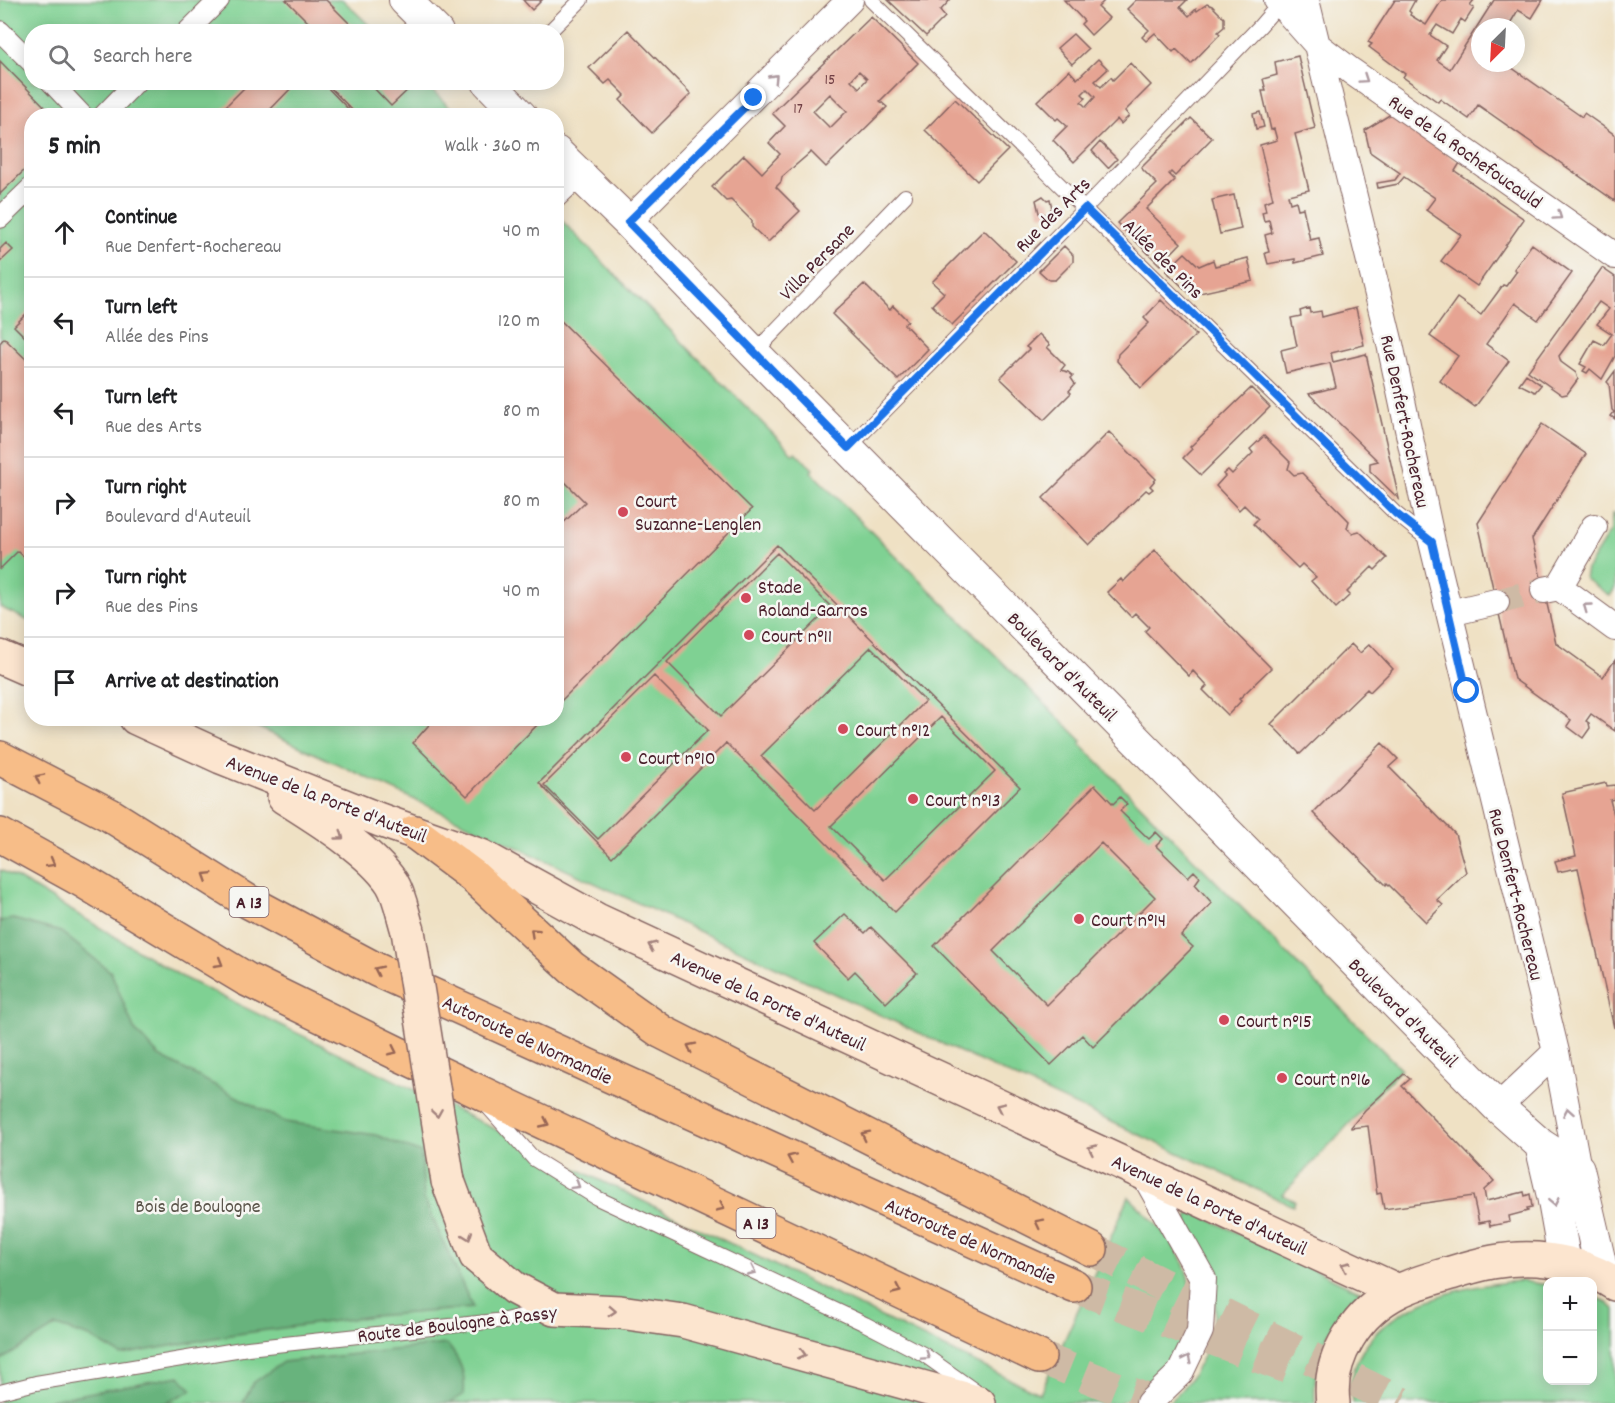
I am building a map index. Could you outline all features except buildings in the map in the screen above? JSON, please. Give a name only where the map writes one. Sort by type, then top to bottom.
[{"type":"highway","name":"Autoroute de Normandie","points":[[0,758],[110,814],[249,902],[377,970],[1074,1286]]},
{"type":"highway","points":[[414,832],[473,876],[572,968],[662,1032],[1091,1249]]},
{"type":"highway","name":"A 13","points":[[0,835],[85,882],[246,979],[1039,1357]]},
{"type":"main road","points":[[0,657],[24,668]]},
{"type":"main road","name":"Avenue de la Porte d'Auteuil","points":[[153,726],[221,757],[380,820],[481,856],[597,920],[1398,1291]]},
{"type":"main road","points":[[221,757],[310,813],[373,860],[393,884],[408,930],[448,1181],[476,1257],[514,1288],[554,1309]]},
{"type":"main road","points":[[1333,1403],[1333,1376],[1348,1337],[1368,1314],[1398,1291],[1439,1276],[1497,1261],[1536,1259],[1565,1263],[1609,1280]]},
{"type":"main road","name":"Route de Boulogne à Passy","points":[[554,1309],[620,1312],[683,1321],[979,1403]]},
{"type":"street","points":[[195,24],[219,0]]},
{"type":"street","points":[[405,0],[429,24]]},
{"type":"street","points":[[628,222],[850,0]]},
{"type":"street","name":"Rue Denfert-Rochereau","points":[[1306,0],[1390,344],[1432,542],[1556,1052],[1578,1169],[1609,1280]]},
{"type":"street","name":"Rue de la Rochefoucauld","points":[[1278,2],[1317,45],[1351,71],[1615,256]]},
{"type":"street","points":[[0,31],[24,55]]},
{"type":"street","points":[[59,90],[75,108]]},
{"type":"street","points":[[111,108],[128,90]]},
{"type":"street","points":[[498,90],[514,108]]},
{"type":"street","name":"Boulevard d'Auteuil","points":[[564,160],[628,222],[754,353],[1498,1107],[1541,1145],[1578,1169]]},
{"type":"street","points":[[564,190],[580,175]]},
{"type":"street","points":[[0,218],[24,195]]},
{"type":"street","points":[[1594,527],[1551,589],[1615,628]]},
{"type":"street","points":[[1450,613],[1496,602]]},
{"type":"street","points":[[1498,1107],[1556,1052]]},
{"type":"street","points":[[1541,1145],[1565,1263]]},
{"type":"street","points":[[1144,1174],[1203,1279],[1200,1331],[1180,1373],[1149,1403]]},
{"type":"lane","points":[[557,24],[581,0]]},
{"type":"lane","name":"Allée des Pins","points":[[871,0],[1395,513],[1432,542]]},
{"type":"lane","name":"Rue des Arts","points":[[848,448],[1085,208],[1252,34],[1278,2]]},
{"type":"lane","name":"Villa Persane","points":[[754,353],[905,196]]},
{"type":"lane","points":[[473,1089],[534,1159],[597,1198],[914,1348],[990,1403]]},
{"type":"lane","name":"Route de Boulogne à Passy","points":[[0,1392],[36,1383],[248,1348],[505,1320],[554,1309]]},
{"type":"green space","points":[[0,0],[343,0],[368,24],[24,24],[24,90],[432,90],[450,108],[24,108],[24,619],[0,607]]},
{"type":"green space","name":"Stade Roland-Garros","points":[[564,223],[793,454],[795,452],[813,469],[811,472],[1082,741],[1080,744],[1401,1069],[1282,1195],[1295,1201],[1293,1206],[255,726],[564,726]]},
{"type":"green space","points":[[1615,513],[1615,588],[1610,596],[1585,579],[1587,568],[1611,530],[1612,514]]},
{"type":"green space","name":"Bois de Boulogne","points":[[0,870],[184,978],[1040,1394],[1129,1197],[1162,1230],[1182,1259],[1190,1291],[1190,1311],[1186,1331],[1167,1368],[1153,1383],[1136,1395],[1117,1403],[0,1403]]},
{"type":"green space","points":[[13,919],[61,932],[111,972],[134,1029],[159,1056],[285,1122],[376,1135],[421,1153],[424,1199],[473,1308],[373,1316],[230,1335],[121,1355],[90,1337],[56,1326],[0,1361],[0,921]]},
{"type":"green space","points":[[1194,1212],[1361,1292],[1327,1336],[1317,1368],[1315,1403],[1168,1403],[1194,1373],[1210,1337],[1214,1318],[1213,1279],[1208,1259],[1187,1223],[1190,1213]]},
{"type":"green space","points":[[1521,1281],[1543,1284],[1543,1385],[1597,1385],[1597,1298],[1615,1310],[1615,1403],[1353,1403],[1352,1380],[1360,1355],[1374,1335],[1394,1318],[1444,1295],[1497,1283]]},
{"type":"green space","points":[[447,1344],[461,1367],[464,1380],[464,1394],[450,1403],[243,1403],[253,1383],[283,1362]]},
{"type":"green space","points":[[179,1376],[192,1390],[166,1403],[34,1403]]},
{"type":"tunnel","points":[[1496,602],[1544,590]]},
{"type":"tunnel","points":[[1091,1249],[1401,1403]]},
{"type":"tunnel","points":[[1074,1286],[1289,1368]]},
{"type":"tunnel","points":[[1039,1357],[1154,1403]]},
{"type":"place","name":"Court Suzanne-Lenglen","points":[[623,512]]},
{"type":"place","name":"Stade Roland-Garros","points":[[746,598]]},
{"type":"place","name":"Court n°11","points":[[749,635]]},
{"type":"place","name":"Court n°12","points":[[843,729]]},
{"type":"place","name":"Court n°10","points":[[626,757]]},
{"type":"place","name":"Court n°13","points":[[913,799]]},
{"type":"place","name":"Court n°14","points":[[1079,919]]},
{"type":"place","name":"Court n°15","points":[[1224,1020]]},
{"type":"place","name":"Court n°16","points":[[1282,1078]]},
{"type":"route","points":[[754,98],[628,222],[848,448],[1085,208],[1395,513],[1432,542],[1467,691]]}]
